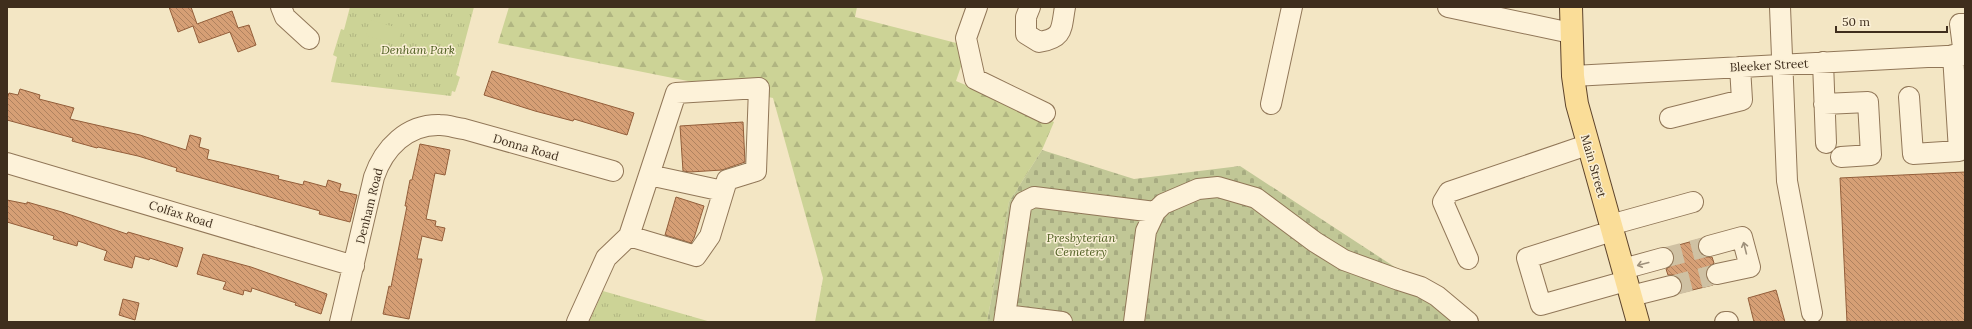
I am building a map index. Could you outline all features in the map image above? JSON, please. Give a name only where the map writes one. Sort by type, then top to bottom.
[{"type":"main road","name":"Main Street","points":[[1571,7],[1573,76],[1577,104],[1638,322]]},
{"type":"street","points":[[281,7],[285,17],[309,39]]},
{"type":"street","points":[[977,7],[966,38],[975,79],[1045,113]]},
{"type":"street","points":[[1030,7],[1026,17],[1026,34],[1039,42],[1053,40],[1060,33],[1065,7]]},
{"type":"street","points":[[1271,104],[1292,7]]},
{"type":"street","points":[[1448,7],[1571,33]]},
{"type":"street","points":[[1780,7],[1787,181],[1812,313]]},
{"type":"street","points":[[1909,97],[1913,154],[1959,151],[1961,55],[1960,24],[1965,24]]},
{"type":"street","name":"Bleeker Street","points":[[1573,76],[1961,55]]},
{"type":"street","points":[[1823,62],[1826,143]]},
{"type":"street","points":[[1670,118],[1742,100],[1740,67]]},
{"type":"street","points":[[577,322],[606,258],[629,236],[676,93],[759,88],[756,171],[727,180],[710,236],[696,256],[629,236]]},
{"type":"street","points":[[1824,104],[1868,102],[1871,155],[1841,157]]},
{"type":"street","name":"Donna Road","points":[[440,125],[464,129],[613,171]]},
{"type":"street","name":"Denham Road","points":[[340,322],[374,177],[379,163],[397,140],[409,132],[423,127],[440,125]]},
{"type":"street","points":[[1468,259],[1444,202],[1449,192],[1588,145]]},
{"type":"street","name":"Colfax Road","points":[[7,163],[354,266]]},
{"type":"street","points":[[649,175],[723,192]]},
{"type":"street","points":[[1134,322],[1146,231],[1155,212],[1164,204],[1198,189],[1218,187],[1256,198],[1315,242],[1344,260],[1421,287],[1438,296],[1468,322]]},
{"type":"street","points":[[1062,322],[1005,318],[1021,207],[1024,202],[1034,197],[1155,212]]},
{"type":"street","points":[[1663,258],[1627,282],[1541,305],[1527,258],[1611,228],[1693,202]]},
{"type":"street","points":[[1709,246],[1742,237],[1750,266],[1717,274]]},
{"type":"street","points":[[1627,282],[1671,286]]},
{"type":"green space","name":"Denham Park","points":[[350,7],[474,7],[456,75],[460,77],[455,92],[452,91],[451,96],[331,82],[337,57],[333,55],[341,29],[344,30]]},
{"type":"green space","points":[[509,7],[857,7],[855,17],[968,46],[956,81],[1054,122],[1042,150],[1009,202],[987,322],[815,322],[823,278],[773,98],[498,43]]},
{"type":"green space","points":[[370,20],[402,29],[398,44],[366,36]]},
{"type":"green space","name":"Presbyterian Cemetery","points":[[1042,150],[1134,179],[1240,166],[1479,322],[987,322],[1009,202]]},
{"type":"green space","points":[[603,291],[711,322],[589,322]]},
{"type":"building","points":[[169,7],[191,7],[197,24],[232,11],[238,28],[249,25],[256,45],[238,52],[230,32],[199,43],[193,26],[178,32]]},
{"type":"building","points":[[492,71],[634,113],[627,135],[574,119],[573,121],[535,111],[484,95]]},
{"type":"building","points":[[20,89],[40,95],[39,99],[74,108],[70,119],[140,135],[186,150],[190,135],[201,138],[199,147],[209,150],[207,159],[279,176],[278,179],[303,185],[304,181],[326,187],[328,180],[341,184],[339,191],[357,195],[350,222],[319,214],[320,211],[176,171],[177,168],[138,156],[97,148],[72,141],[73,138],[7,120],[7,99],[9,93],[18,95]]},
{"type":"building","points":[[743,122],[745,162],[722,170],[683,171],[680,126]]},
{"type":"building","points":[[420,144],[450,150],[445,175],[435,173],[426,219],[436,221],[435,226],[445,228],[442,241],[422,236],[417,259],[422,259],[409,319],[383,314],[389,286],[391,287],[407,206],[405,206],[410,180],[412,180]]},
{"type":"building","points":[[1965,172],[1965,322],[1847,322],[1840,178]]},
{"type":"building","points":[[676,197],[704,206],[691,243],[665,235]]},
{"type":"building","points":[[7,200],[27,204],[27,202],[127,234],[128,232],[183,248],[177,267],[150,258],[149,260],[135,256],[132,268],[104,260],[107,251],[78,241],[77,246],[53,239],[54,236],[7,222]]},
{"type":"building","points":[[1700,239],[1698,249],[1701,254],[1706,257],[1712,257],[1714,263],[1706,270],[1708,281],[1713,285],[1680,293],[1682,284],[1680,278],[1674,275],[1668,275],[1666,269],[1671,266],[1674,261],[1674,255],[1668,248]]},
{"type":"building","points":[[203,254],[251,267],[327,294],[321,314],[295,305],[296,303],[252,288],[251,292],[244,290],[243,295],[223,289],[226,282],[197,274]]},
{"type":"building","points":[[1776,290],[1785,322],[1754,322],[1748,298]]},
{"type":"building","points":[[123,299],[139,303],[135,320],[119,315]]},
{"type":"tunnel","points":[[1663,258],[1709,246]]},
{"type":"tunnel","points":[[1671,286],[1717,274]]}]
